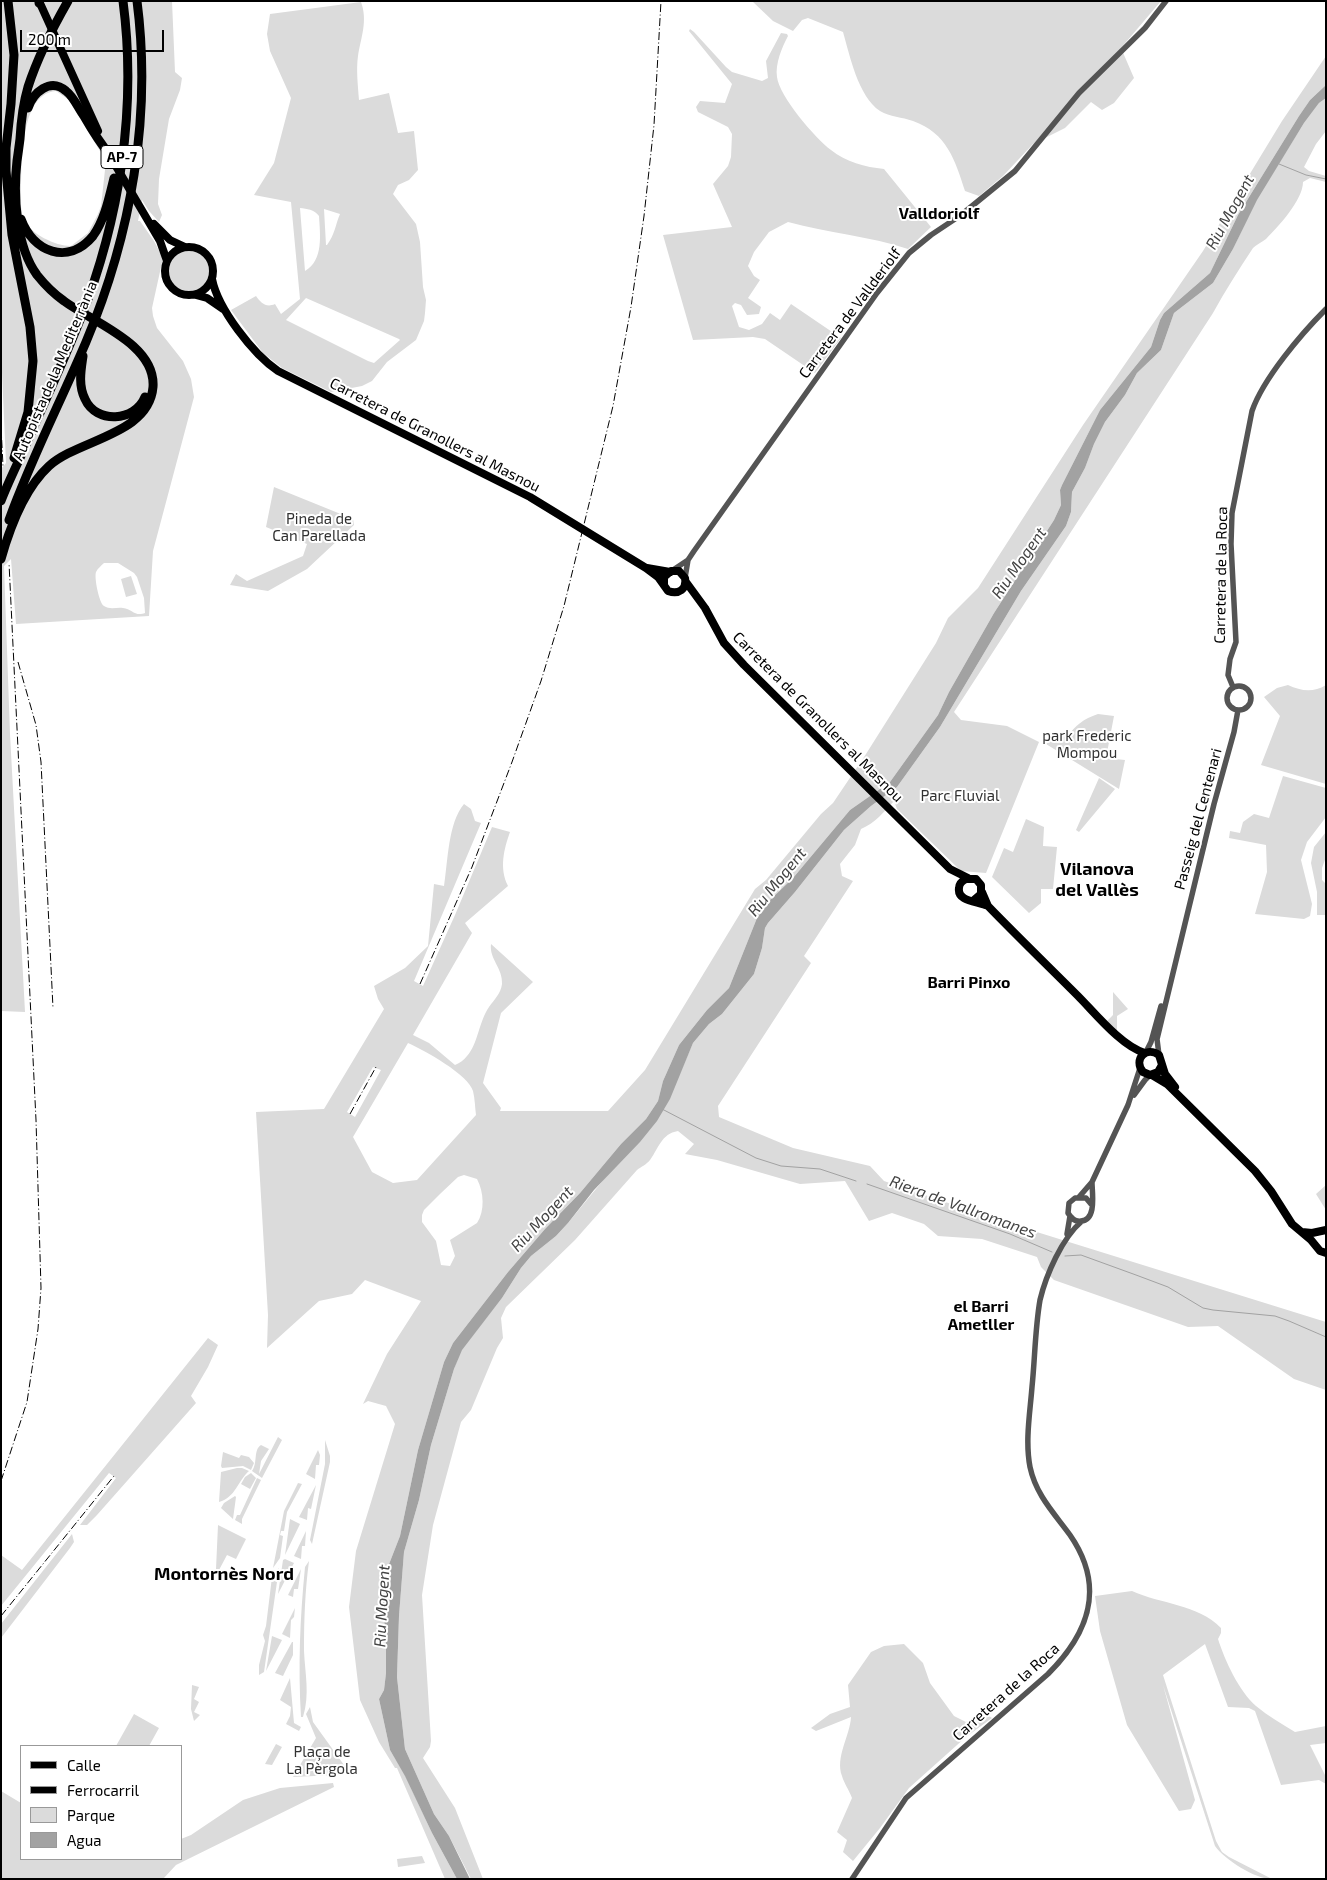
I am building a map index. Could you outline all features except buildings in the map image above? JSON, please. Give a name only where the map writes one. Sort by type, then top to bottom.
[{"type":"highway","points":[[8,1],[18,106]]},
{"type":"highway","points":[[8,186],[12,139],[24,85],[43,38],[64,1]]},
{"type":"highway","points":[[20,138],[20,125],[29,86],[49,34],[68,1]]},
{"type":"highway","name":"Autopista de la Mediterrània","points":[[2,499],[85,308],[105,246],[125,140],[128,73],[123,1]]},
{"type":"highway","name":"Autopista de la Mediterrània","points":[[1,541],[27,476],[86,342],[114,263],[125,221],[139,139],[142,75],[138,1]]},
{"type":"highway","points":[[2,499],[28,412],[33,361],[30,327],[12,236],[8,186],[6,148],[14,55]]},
{"type":"highway","points":[[1,559],[21,506],[32,486],[44,471],[65,455],[116,431],[137,417],[148,403],[153,383],[152,375],[146,363],[129,343],[115,332],[66,303],[52,292],[37,275],[30,262],[19,230],[16,163],[20,138],[28,107],[32,99],[43,88],[55,86],[62,88],[71,96],[110,155]]},
{"type":"highway","points":[[18,210],[27,232],[38,244],[48,250],[55,253],[65,252],[74,250],[84,244],[96,231],[105,211],[125,140]]},
{"type":"highway","points":[[11,218],[22,258],[32,276],[45,292],[63,307],[118,341],[140,364],[145,374],[147,388],[144,401],[133,411],[119,417],[111,417],[98,413],[87,404],[81,384],[86,342]]},
{"type":"main road","points":[[40,4],[56,36],[84,103],[110,155],[144,211],[167,260]]},
{"type":"main road","points":[[144,211],[170,240],[186,247],[200,250],[210,258],[213,271],[212,279],[206,288],[195,295],[183,295],[172,289],[165,278],[167,260],[175,251],[186,247]]},
{"type":"main road","name":"Carretera de Granollers al Masnou","points":[[212,279],[215,290],[226,312],[256,353],[278,371],[530,497],[646,568],[664,584]]},
{"type":"main road","name":"Carretera de Granollers al Masnou","points":[[195,295],[207,298],[226,312]]},
{"type":"main road","name":"Carretera de Granollers al Masnou","points":[[646,568],[671,571]]},
{"type":"main road","points":[[679,592],[684,588],[686,580],[679,571],[671,571],[664,577],[664,584],[668,591],[687,593],[697,598]]},
{"type":"main road","name":"Carretera de Granollers al Masnou","points":[[686,580],[705,608],[718,634],[730,650],[950,869],[959,886]]},
{"type":"main road","name":"Carretera de Granollers al Masnou","points":[[950,869],[968,878]]},
{"type":"main road","points":[[982,892],[979,898],[968,901],[961,897],[959,886],[968,878],[974,878],[979,881],[988,906]]},
{"type":"main road","points":[[974,900],[988,906],[1123,1040],[1136,1049],[1145,1052],[1152,1051],[1159,1055],[1165,1074],[1184,1101]]},
{"type":"main road","points":[[1123,1040],[1143,1072],[1163,1080],[1255,1171],[1272,1191],[1292,1224],[1320,1251],[1326,1253]]},
{"type":"main road","points":[[1139,1066],[1140,1057],[1145,1052]]},
{"type":"main road","points":[[1151,1075],[1158,1072],[1162,1065]]},
{"type":"main road","points":[[1302,1232],[1323,1231]]},
{"type":"main road","points":[[1314,1244],[1315,1236],[1323,1231]]},
{"type":"street","name":"Carretera de Vallderiolf","points":[[671,571],[688,560],[877,293],[909,254],[1015,171],[1079,93],[1145,28],[1166,1]]},
{"type":"street","name":"Carretera de la Roca","points":[[1233,687],[1228,675],[1230,660],[1236,642],[1231,544],[1232,513],[1252,411],[1258,395],[1308,327],[1326,309]]},
{"type":"street","name":"Carretera de Vallderiolf","points":[[686,580],[688,560]]},
{"type":"street","points":[[1241,686],[1251,693],[1252,697],[1249,706],[1238,710],[1232,708],[1228,701],[1228,694],[1233,687],[1241,686]]},
{"type":"street","name":"Passeig del Centenari","points":[[1159,1055],[1157,1039],[1181,935],[1234,732],[1238,710]]},
{"type":"street","name":"Passeig del Centenari","points":[[1145,1052],[1151,1042],[1181,935]]},
{"type":"street","points":[[1128,1105],[1139,1066]]},
{"type":"street","points":[[1092,1182],[1090,1215],[1082,1221],[1075,1220],[1070,1216],[1068,1210],[1069,1203],[1092,1182],[1128,1105],[1141,1085],[1151,1075]]},
{"type":"street","points":[[1078,1196],[1086,1198],[1091,1204]]},
{"type":"street","name":"Carretera de la Roca","points":[[852,1879],[906,1798],[1048,1674],[1076,1642],[1084,1622],[1089,1599],[1086,1566],[1072,1538],[1039,1493],[1032,1476],[1028,1447],[1040,1300],[1044,1285],[1065,1239],[1070,1216]]},
{"type":"street","name":"Carretera de la Roca","points":[[1065,1239],[1082,1221]]},
{"type":"green space","points":[[1,1],[172,1],[175,72],[182,78],[180,90],[169,119],[159,179],[158,204],[162,215],[159,222],[142,200],[138,221],[140,221],[154,241],[163,258],[152,308],[153,316],[157,328],[183,361],[191,379],[194,397],[153,551],[149,616],[16,624],[11,559],[4,566],[10,734],[25,1012],[1,1011],[1,469],[6,463],[1,350]],"holes":[[[56,91],[69,100],[106,161],[101,206],[98,214],[88,233],[71,246],[58,244],[37,234],[23,219],[21,207],[22,158],[28,121],[34,106],[43,96]],[[104,563],[118,563],[134,573],[144,598],[145,613],[139,614],[123,608],[109,608],[102,604],[97,590],[96,572]]]},
{"type":"green space","points":[[752,1],[1161,1],[1121,48],[1134,78],[1114,103],[1102,110],[1091,102],[1065,128],[1033,144],[1003,176],[979,196],[965,191],[953,158],[942,140],[934,133],[925,126],[913,121],[884,113],[872,104],[860,86],[843,32],[808,18],[802,20],[793,31],[773,21]]},
{"type":"green space","points":[[361,2],[364,22],[357,61],[359,100],[389,93],[398,133],[414,131],[418,170],[409,180],[398,185],[393,194],[416,224],[420,242],[423,287],[426,300],[424,321],[416,340],[387,362],[372,381],[362,386],[331,392],[282,368],[263,353],[231,310],[256,296],[264,304],[275,304],[281,314],[300,299],[291,202],[254,195],[274,163],[291,98],[270,51],[267,34],[270,14]],"holes":[[[300,208],[313,211],[319,216],[320,246],[318,254],[311,266],[305,271]],[[324,209],[340,214],[327,245],[326,245]],[[306,298],[400,340],[374,363],[286,320]]]},
{"type":"green space","points":[[690,29],[732,72],[762,81],[768,78],[766,61],[781,33],[787,34],[788,36],[778,61],[777,77],[784,95],[799,116],[824,144],[843,158],[870,167],[884,169],[931,227],[908,249],[788,222],[769,232],[754,252],[748,266],[754,276],[760,280],[748,298],[761,307],[759,314],[747,315],[741,305],[735,303],[732,306],[739,327],[749,330],[762,324],[770,313],[780,320],[791,304],[841,338],[815,373],[765,339],[753,337],[693,340],[663,235],[732,227],[713,184],[728,166],[731,157],[732,134],[728,127],[698,112],[696,107],[700,101],[725,103],[732,84],[689,31]]},
{"type":"green space","points":[[1326,56],[1326,85],[1310,100],[1299,116],[1238,215],[1210,273],[1164,313],[1151,347],[1100,410],[1062,485],[1060,490],[1061,505],[1054,520],[994,613],[938,715],[890,782],[850,810],[793,878],[770,900],[757,918],[729,988],[707,1010],[679,1045],[663,1081],[658,1101],[646,1119],[621,1144],[580,1193],[545,1229],[508,1272],[453,1343],[444,1362],[418,1450],[400,1536],[384,1577],[383,1608],[386,1638],[386,1673],[384,1690],[379,1699],[390,1750],[405,1775],[432,1833],[457,1879],[445,1879],[397,1768],[395,1768],[379,1742],[360,1700],[349,1607],[356,1551],[395,1424],[386,1406],[368,1401],[363,1404],[387,1354],[421,1301],[365,1280],[352,1294],[319,1301],[267,1348],[268,1315],[256,1112],[324,1109],[384,1009],[378,999],[374,986],[405,968],[428,946],[434,884],[444,886],[452,832],[455,821],[464,804],[471,809],[475,821],[481,823],[414,981],[423,986],[492,827],[510,832],[504,852],[503,865],[508,886],[465,923],[472,933],[413,1035],[429,1043],[455,1065],[466,1057],[474,1045],[483,1019],[502,984],[502,978],[492,954],[491,944],[533,982],[501,1013],[483,1083],[501,1108],[500,1111],[608,1111],[645,1070],[755,889],[766,880],[821,814],[833,803],[936,643],[948,618],[978,588],[1083,425],[1203,251],[1282,121]],"holes":[[[408,1043],[435,1057],[455,1071],[470,1085],[473,1091],[476,1115],[417,1180],[393,1183],[372,1172],[353,1137]],[[373,1067],[381,1070],[355,1117],[347,1112]],[[464,1175],[477,1179],[482,1195],[481,1213],[477,1223],[450,1240],[455,1256],[450,1266],[441,1265],[436,1241],[422,1222],[422,1215],[424,1210],[458,1177]]]},
{"type":"green space","name":"Parc Fluvial","points":[[1326,98],[1326,131],[1316,144],[1304,167],[1309,171],[1326,176],[1326,182],[1310,178],[1303,182],[1299,197],[1289,213],[1266,239],[1253,248],[1213,313],[954,712],[961,720],[1007,726],[1039,742],[986,873],[961,871],[897,809],[894,801],[875,820],[861,829],[855,845],[840,864],[842,876],[853,881],[804,956],[811,963],[718,1106],[719,1117],[793,1148],[870,1166],[884,1181],[995,1219],[1326,1322],[1326,1390],[1294,1379],[1218,1326],[1188,1327],[1054,1280],[1041,1267],[1037,1257],[982,1239],[938,1236],[924,1224],[892,1213],[869,1221],[845,1181],[800,1184],[717,1160],[685,1154],[694,1144],[678,1131],[668,1135],[661,1142],[649,1161],[637,1170],[575,1240],[506,1307],[501,1318],[503,1338],[471,1410],[461,1422],[433,1525],[422,1595],[431,1741],[430,1747],[423,1758],[455,1808],[483,1879],[471,1879],[449,1836],[434,1814],[405,1749],[397,1677],[404,1552],[419,1500],[431,1445],[461,1350],[502,1298],[521,1268],[531,1256],[556,1236],[568,1223],[668,1101],[693,1043],[709,1024],[722,1014],[754,974],[762,948],[765,928],[768,923],[844,830],[871,806],[897,787],[940,727],[1021,591],[1066,526],[1071,512],[1072,492],[1085,468],[1105,422],[1125,395],[1137,373],[1161,350],[1174,313],[1213,283],[1233,249],[1256,200],[1304,123],[1319,103]]},
{"type":"green space","points":[[188,250],[203,256],[209,271],[203,286],[188,292],[173,286],[167,271],[173,256]]},
{"type":"green space","name":"Pineda de Can Parellada","points":[[274,487],[353,519],[354,525],[307,569],[268,591],[230,585],[236,574],[247,581],[303,556],[307,544],[266,527]]},
{"type":"green space","points":[[131,576],[137,594],[126,597],[121,579]]},
{"type":"green space","points":[[1288,685],[1307,690],[1321,688],[1326,685],[1326,784],[1261,765],[1280,716],[1264,697],[1277,688]]},
{"type":"green space","name":"park Frederic Mompou","points":[[1098,714],[1114,716],[1106,758],[1125,760],[1119,789],[1046,744],[1053,734],[1067,737],[1080,723]]},
{"type":"green space","points":[[1283,776],[1326,788],[1326,817],[1307,842],[1301,860],[1312,904],[1310,916],[1304,919],[1255,914],[1267,872],[1266,845],[1229,838],[1230,831],[1240,833],[1243,822],[1254,814],[1269,818]]},
{"type":"green space","points":[[1099,778],[1115,789],[1079,832],[1076,830]]},
{"type":"green space","points":[[1026,819],[1044,827],[1043,846],[1057,847],[1053,889],[1041,889],[1041,903],[1029,913],[992,877],[1004,848],[1013,852]]},
{"type":"green space","points":[[1326,832],[1326,857],[1322,868],[1322,880],[1326,884],[1326,915],[1317,915],[1317,892],[1311,863],[1314,847]]},
{"type":"green space","points":[[1113,992],[1128,1009],[1117,1016],[1117,1032],[1107,1021],[1113,1015]]},
{"type":"green space","points":[[1326,1185],[1326,1210],[1316,1194]]},
{"type":"green space","points":[[208,1338],[218,1345],[191,1396],[196,1403],[97,1515],[87,1525],[80,1525],[116,1478],[109,1473],[1,1606],[1,1555],[22,1570]]},
{"type":"green space","points":[[278,1437],[282,1440],[262,1478],[252,1471],[257,1450],[261,1445],[269,1449],[261,1461],[259,1474]]},
{"type":"green space","points":[[325,1440],[330,1462],[312,1544],[310,1540],[325,1464]]},
{"type":"green space","points":[[318,1450],[320,1455],[319,1465],[316,1465],[315,1479],[306,1474]]},
{"type":"green space","points":[[223,1452],[239,1458],[241,1455],[249,1457],[254,1463],[251,1470],[243,1466],[222,1468]]},
{"type":"green space","points":[[237,1468],[249,1471],[233,1493],[225,1500],[219,1502],[221,1472]]},
{"type":"green space","points":[[251,1473],[256,1478],[250,1489],[241,1484],[245,1477]]},
{"type":"green space","points":[[257,1478],[261,1480],[242,1519],[242,1524],[235,1520],[237,1515],[240,1515]]},
{"type":"green space","points":[[298,1483],[302,1484],[287,1512],[284,1531],[281,1531],[280,1535],[283,1536],[280,1558],[273,1568],[284,1511]]},
{"type":"green space","points":[[316,1485],[311,1509],[308,1508],[307,1520],[299,1517]]},
{"type":"green space","points":[[235,1496],[233,1519],[221,1508],[224,1503]]},
{"type":"green space","points":[[290,1519],[300,1524],[285,1555]]},
{"type":"green space","points":[[218,1525],[246,1539],[236,1559],[227,1555],[219,1570],[216,1569]]},
{"type":"green space","points":[[306,1531],[305,1546],[302,1546],[301,1559],[294,1556]]},
{"type":"green space","points":[[72,1534],[74,1542],[70,1548],[1,1638],[1,1624]]},
{"type":"green space","points":[[283,1560],[294,1563],[278,1594]]},
{"type":"green space","points":[[309,1561],[304,1628],[306,1700],[303,1717],[301,1717],[301,1623],[305,1567]]},
{"type":"green space","points":[[279,1568],[264,1672],[259,1675],[272,1577]]},
{"type":"green space","points":[[301,1569],[298,1589],[294,1589],[293,1597],[288,1595]]},
{"type":"green space","points":[[1132,1591],[1190,1609],[1212,1620],[1221,1628],[1218,1639],[1233,1675],[1250,1700],[1265,1713],[1295,1732],[1326,1726],[1326,1743],[1310,1745],[1326,1777],[1326,1784],[1319,1780],[1281,1785],[1255,1711],[1249,1708],[1228,1707],[1205,1644],[1163,1675],[1216,1841],[1222,1852],[1229,1857],[1272,1879],[1257,1876],[1241,1868],[1226,1857],[1215,1846],[1163,1685],[1195,1800],[1191,1809],[1179,1811],[1127,1725],[1100,1631],[1095,1596]]},
{"type":"green space","points":[[295,1608],[294,1617],[291,1620],[290,1638],[282,1634]]},
{"type":"green space","points":[[272,1636],[282,1640],[266,1671]]},
{"type":"green space","points":[[292,1642],[293,1655],[283,1676],[275,1673]]},
{"type":"green space","points":[[904,1644],[923,1663],[930,1683],[954,1716],[966,1722],[986,1714],[992,1718],[966,1737],[909,1788],[853,1861],[843,1852],[847,1840],[837,1832],[852,1798],[840,1769],[840,1761],[851,1717],[816,1731],[811,1728],[830,1714],[850,1707],[848,1685],[871,1652],[884,1646]]},
{"type":"green space","points":[[290,1678],[294,1723],[301,1727],[299,1731],[286,1724],[290,1716],[291,1707],[280,1700]]},
{"type":"green space","points":[[192,1685],[199,1687],[194,1699],[199,1702],[194,1712],[200,1715],[194,1721],[191,1709]]},
{"type":"green space","name":"Plaça de La Pèrgola","points":[[310,1707],[313,1722],[344,1765],[344,1769],[335,1775],[293,1777],[316,1738],[306,1714]]},
{"type":"green space","points":[[134,1714],[159,1728],[150,1745],[117,1745]]},
{"type":"green space","points":[[276,1744],[282,1747],[272,1765],[265,1764]]},
{"type":"green space","points":[[333,1783],[334,1787],[176,1865],[163,1879],[1,1879],[1,1791],[20,1802],[20,1860],[182,1860],[182,1839],[191,1835],[243,1800],[280,1788]]},
{"type":"green space","points":[[422,1856],[425,1863],[398,1867],[397,1859]]},
{"type":"water","points":[[1326,85],[1326,98],[1319,103],[1304,123],[1257,200],[1233,249],[1213,283],[1174,313],[1161,350],[1137,373],[1125,395],[1105,422],[1085,468],[1072,492],[1071,512],[1066,526],[1021,591],[940,727],[897,787],[871,806],[844,830],[768,923],[765,928],[762,948],[754,974],[722,1014],[709,1024],[693,1043],[670,1099],[657,1121],[640,1142],[594,1190],[556,1236],[531,1256],[462,1350],[454,1369],[431,1445],[419,1500],[404,1552],[397,1677],[405,1749],[434,1814],[449,1836],[470,1879],[457,1879],[390,1750],[379,1699],[384,1690],[386,1673],[386,1638],[383,1608],[384,1577],[400,1536],[418,1450],[444,1362],[453,1343],[508,1272],[545,1229],[580,1193],[621,1144],[646,1119],[658,1101],[663,1081],[679,1045],[707,1010],[729,988],[757,918],[770,900],[793,878],[850,810],[890,782],[938,715],[994,613],[1054,520],[1061,505],[1060,490],[1062,485],[1100,410],[1151,347],[1164,313],[1210,273],[1238,215],[1299,116],[1310,100]]},
{"type":"waterway","points":[[1279,164],[1306,175],[1326,179]]},
{"type":"waterway","name":"Riera de Vallromanes","points":[[662,1109],[756,1158],[781,1166],[820,1169],[856,1181]]},
{"type":"waterway","name":"Riera de Vallromanes","points":[[867,1184],[1010,1234],[1052,1252]]},
{"type":"waterway","name":"Riera de Vallromanes","points":[[1065,1256],[1081,1255],[1168,1287],[1203,1308],[1275,1316],[1326,1337]]},
{"type":"railway","points":[[420,984],[472,867],[541,681],[564,606],[613,406],[631,307],[654,125],[661,1]]},
{"type":"railway","points":[[1,426],[3,466]]},
{"type":"railway","points":[[1,1481],[27,1402],[38,1329],[41,1288],[36,1120],[9,563]]},
{"type":"railway","points":[[18,662],[36,725],[41,762],[53,1008]]},
{"type":"railway","points":[[350,1114],[376,1067]]},
{"type":"railway","points":[[1,1616],[114,1476]]},
{"type":"district","name":"Valldoriolf","points":[[939,214]]},
{"type":"district","name":"Vilanova del Vallès","points":[[1097,880]]},
{"type":"district","name":"Barri Pinxo","points":[[969,983]]},
{"type":"district","name":"el Barri Ametller","points":[[981,1316]]},
{"type":"district","name":"Montornès Nord","points":[[224,1574]]},
{"type":"water label","name":"Riu Mogent","points":[[1230,212]]},
{"type":"water label","name":"Riu Mogent","points":[[1019,563]]},
{"type":"water label","name":"Riu Mogent","points":[[777,882]]},
{"type":"water label","name":"Riu Mogent","points":[[542,1219]]},
{"type":"water label","name":"Riu Mogent","points":[[382,1606]]}]
